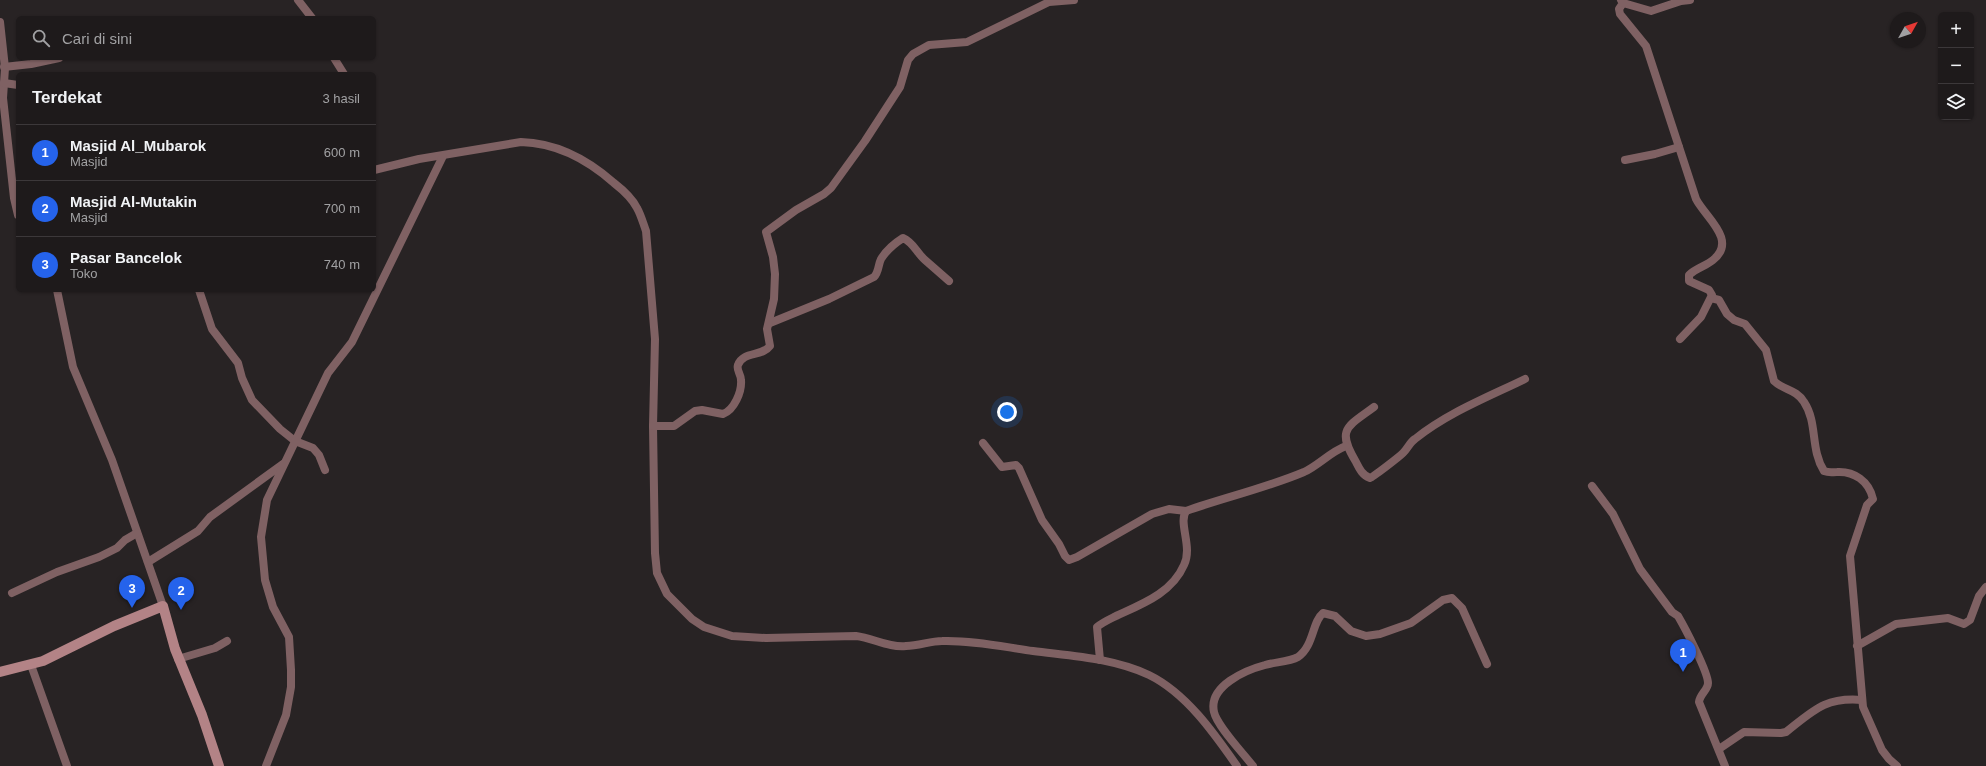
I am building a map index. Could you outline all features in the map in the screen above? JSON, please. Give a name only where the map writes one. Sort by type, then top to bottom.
[{"type":"street","points":[[298,0],[310,16]]},
{"type":"street","points":[[659,426],[674,426],[695,411],[702,410],[723,414],[730,410],[737,398],[740,387],[741,380],[738,367],[739,363],[742,359],[768,349],[770,341],[767,330],[770,323],[774,299],[775,269],[766,232],[796,210],[824,194],[831,188],[865,141],[900,87],[908,60],[913,54],[929,44],[967,42],[1023,13],[1051,1],[1074,0]]},
{"type":"street","points":[[1680,339],[1701,317],[1712,295],[1709,290],[1696,286],[1689,281],[1689,275],[1694,270],[1713,261],[1722,248],[1722,239],[1719,230],[1700,207],[1696,199],[1646,46],[1620,14],[1619,9],[1622,2],[1651,11],[1681,1],[1690,0]]},
{"type":"street","points":[[0,22],[4,68],[3,87],[10,170],[16,204]]},
{"type":"street","points":[[4,68],[50,60]]},
{"type":"street","points":[[335,60],[343,72]]},
{"type":"street","points":[[3,87],[16,85]]},
{"type":"street","points":[[376,170],[419,159],[520,142],[550,146],[585,160],[605,175],[632,199],[641,216],[646,231],[655,339],[659,426],[655,554],[658,574],[667,594],[685,614],[704,626],[732,636],[766,638],[856,636],[868,637],[880,643],[907,646],[944,641],[1100,658],[1149,676],[1167,687],[1196,713],[1237,766]]},
{"type":"street","points":[[1625,160],[1680,147]]},
{"type":"street","points":[[266,766],[286,715],[291,687],[291,653],[289,637],[273,607],[265,580],[261,537],[267,500],[328,373],[352,342],[443,156]]},
{"type":"street","points":[[770,323],[829,299],[874,277],[877,274],[884,256],[903,238],[908,240],[925,260],[933,265],[949,281]]},
{"type":"street","points":[[57,292],[72,367],[112,460],[163,606],[178,658],[202,715],[219,766]]},
{"type":"street","points":[[200,292],[212,329],[238,363],[242,378],[252,400],[280,429],[295,441],[313,448],[319,455],[326,470]]},
{"type":"street","points":[[1711,298],[1719,300],[1727,314],[1734,320],[1744,324],[1766,350],[1774,381],[1799,395],[1804,402],[1813,426],[1814,445],[1819,464],[1824,471],[1852,474],[1863,479],[1872,494],[1873,499],[1867,505],[1850,556],[1857,646],[1863,707],[1882,750],[1897,766]]},
{"type":"street","points":[[1374,407],[1347,430],[1346,446],[1365,476],[1373,478],[1387,464],[1400,456],[1413,440],[1439,421],[1525,379]]},
{"type":"street","points":[[983,443],[1002,467],[1016,465],[1019,468],[1042,520],[1069,560],[1077,557],[1152,514],[1169,509],[1186,510],[1262,488],[1304,472],[1330,454],[1346,446]]},
{"type":"street","points":[[148,562],[198,532],[210,517],[283,464]]},
{"type":"street","points":[[1592,486],[1613,514],[1640,569],[1672,612],[1678,616],[1684,627],[1708,679],[1708,686],[1700,695],[1699,702],[1719,748],[1725,766]]},
{"type":"street","points":[[1100,658],[1097,629],[1100,624],[1157,596],[1178,576],[1188,556],[1184,519],[1186,510]]},
{"type":"street","points":[[12,593],[57,572],[99,557],[117,548],[124,540],[137,532]]},
{"type":"street","points":[[1857,646],[1896,624],[1948,618],[1964,624],[1968,623],[1979,596],[1986,587]]},
{"type":"street","points":[[1253,766],[1218,722],[1214,712],[1214,702],[1216,696],[1225,684],[1236,676],[1265,665],[1296,658],[1307,647],[1319,618],[1323,613],[1335,616],[1351,631],[1366,636],[1380,634],[1411,623],[1443,600],[1452,598],[1462,608],[1487,664]]},
{"type":"street","points":[[0,672],[31,665],[69,649],[114,626],[163,606]]},
{"type":"street","points":[[178,658],[215,648],[227,642]]},
{"type":"street","points":[[31,665],[67,766]]},
{"type":"street","points":[[1719,748],[1744,732],[1781,734],[1786,732],[1813,709],[1832,701],[1845,698],[1862,700]]},
{"type":"place","name":"Pasar Bancelok","points":[[132,608]]},
{"type":"place","name":"Masjid Al-Mutakin","points":[[181,610]]},
{"type":"place","name":"Masjid Al_Mubarok","points":[[1683,672]]}]
